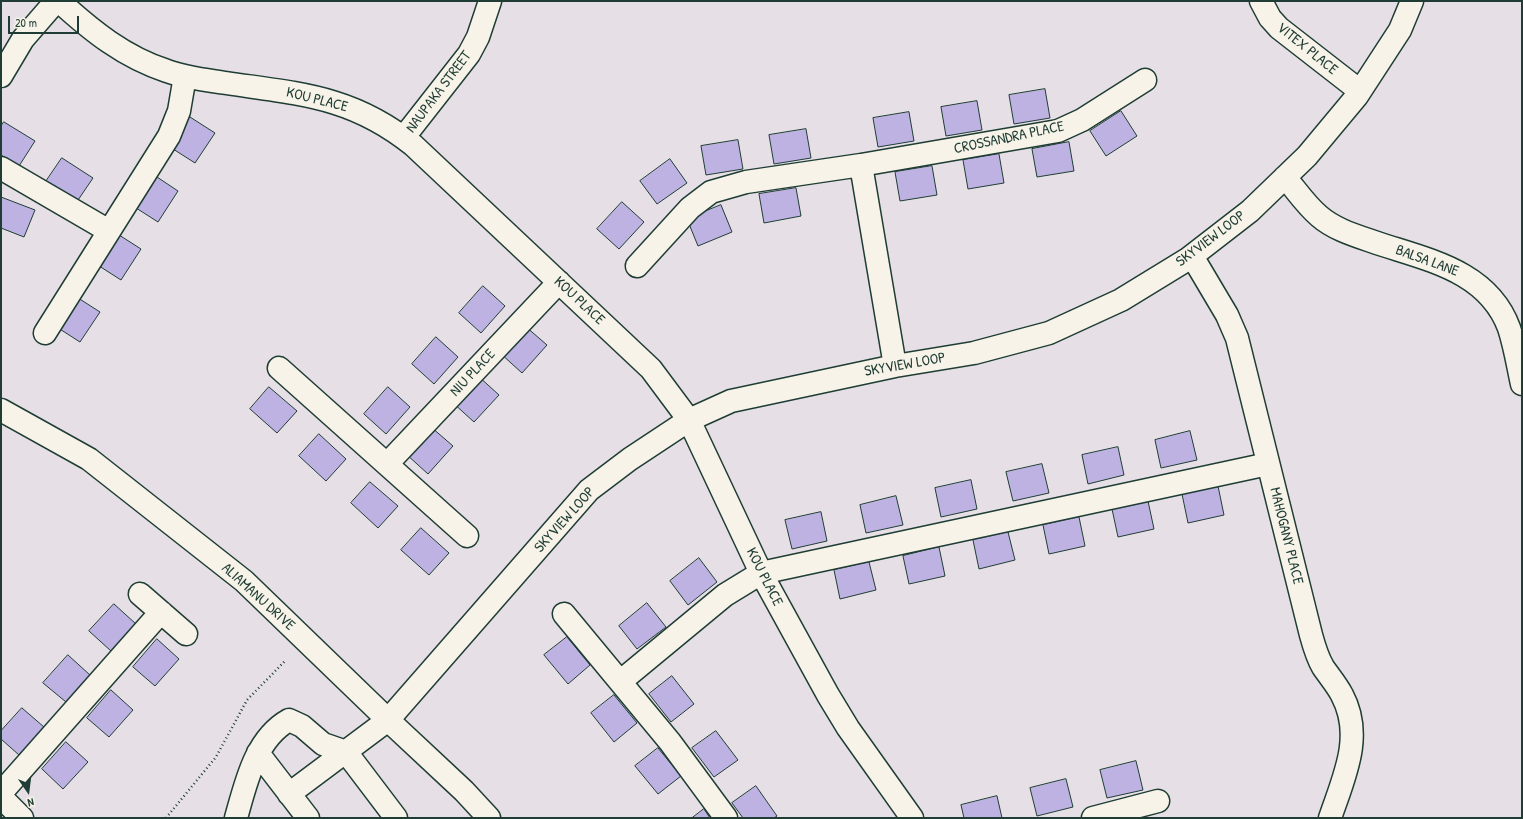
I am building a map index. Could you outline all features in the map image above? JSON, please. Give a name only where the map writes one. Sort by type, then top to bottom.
[{"type":"street","points":[[1,76],[23,39],[56,1]]},
{"type":"street","name":"KOU PLACE","points":[[60,1],[104,40],[124,53],[169,72],[185,76],[325,99],[348,106],[371,116],[404,138],[651,369],[688,420],[761,573],[828,695],[848,728],[912,818]]},
{"type":"street","name":"NAUPAKA STREET","points":[[404,138],[469,54],[480,31],[490,1]]},
{"type":"street","name":"VITEX PLACE","points":[[1261,1],[1270,18],[1279,28],[1360,91]]},
{"type":"street","name":"SKYVIEW LOOP","points":[[289,794],[388,720],[590,490],[630,459],[688,420],[731,401],[895,366],[974,353],[1049,333],[1121,300],[1192,256],[1250,211],[1307,156],[1360,91],[1400,30],[1412,1]]},
{"type":"street","points":[[45,333],[175,124],[185,76]]},
{"type":"street","name":"CROSSANDRA PLACE","points":[[636,266],[690,208],[711,192],[746,182],[862,165],[1058,131],[1082,120],[1145,80]]},
{"type":"street","points":[[862,165],[895,366]]},
{"type":"street","points":[[1,168],[109,231]]},
{"type":"street","name":"BALSA LANE","points":[[1285,177],[1319,216],[1337,228],[1453,268],[1473,280],[1498,306],[1508,327],[1522,384]]},
{"type":"street","name":"MAHOGANY PLACE","points":[[1192,256],[1227,315],[1237,338],[1317,656],[1342,695],[1352,724],[1351,753],[1330,818]]},
{"type":"street","name":"NIU PLACE","points":[[387,464],[559,282]]},
{"type":"street","points":[[279,368],[467,536]]},
{"type":"street","name":"ALIAMANU DRIVE","points":[[1,410],[89,459],[244,581],[388,720],[464,790],[489,818]]},
{"type":"street","points":[[620,682],[725,595],[761,573],[1268,464]]},
{"type":"street","points":[[140,594],[186,634]]},
{"type":"street","points":[[1,793],[161,612]]},
{"type":"street","points":[[564,614],[670,742],[726,818]]},
{"type":"street","points":[[236,818],[248,777],[258,753],[269,736],[279,726],[289,720],[302,726],[323,744],[346,752],[396,818]]},
{"type":"street","points":[[258,753],[308,818]]},
{"type":"street","points":[[1,797],[22,818]]},
{"type":"street","points":[[1093,818],[1158,801]]},
{"type":"path","points":[[166,818],[216,757],[247,700],[285,661]]},
{"type":"building","points":[[1045,89],[1050,118],[1014,124],[1009,95]]},
{"type":"building","points":[[977,101],[982,130],[946,136],[941,107]]},
{"type":"building","points":[[1121,111],[1137,136],[1106,156],[1090,131]]},
{"type":"building","points":[[909,112],[914,141],[878,147],[873,118]]},
{"type":"building","points":[[190,117],[215,133],[195,163],[170,147]]},
{"type":"building","points":[[4,122],[35,141],[19,166],[1,155],[1,126]]},
{"type":"building","points":[[806,129],[811,158],[774,164],[769,135]]},
{"type":"building","points":[[738,140],[743,169],[706,175],[701,146]]},
{"type":"building","points":[[1069,142],[1074,171],[1037,177],[1032,149]]},
{"type":"building","points":[[999,154],[1004,183],[968,189],[963,160]]},
{"type":"building","points":[[62,158],[93,178],[76,203],[45,183]]},
{"type":"building","points":[[670,159],[687,183],[657,204],[640,181]]},
{"type":"building","points":[[932,166],[937,195],[900,201],[895,172]]},
{"type":"building","points":[[154,175],[178,191],[158,222],[133,206]]},
{"type":"building","points":[[796,188],[801,216],[764,223],[759,194]]},
{"type":"building","points":[[1,197],[35,210],[24,237],[1,228]]},
{"type":"building","points":[[622,202],[644,222],[619,249],[597,229]]},
{"type":"building","points":[[721,205],[732,232],[698,246],[687,219]]},
{"type":"building","points":[[116,233],[141,249],[121,280],[96,264]]},
{"type":"building","points":[[483,286],[505,306],[481,333],[459,313]]},
{"type":"building","points":[[75,296],[100,312],[80,342],[55,326]]},
{"type":"building","points":[[525,326],[547,345],[522,373],[500,353]]},
{"type":"building","points":[[436,337],[458,357],[434,384],[412,364]]},
{"type":"building","points":[[477,375],[499,395],[474,422],[452,402]]},
{"type":"building","points":[[269,387],[297,411],[277,433],[250,409]]},
{"type":"building","points":[[388,387],[410,407],[386,434],[364,414]]},
{"type":"building","points":[[431,427],[453,446],[428,474],[406,454]]},
{"type":"building","points":[[1190,431],[1197,460],[1161,468],[1155,440]]},
{"type":"building","points":[[319,434],[346,459],[326,481],[299,456]]},
{"type":"building","points":[[1118,447],[1124,475],[1088,484],[1082,455]]},
{"type":"building","points":[[1042,464],[1049,493],[1013,501],[1006,472]]},
{"type":"building","points":[[971,480],[977,509],[941,517],[935,488]]},
{"type":"building","points":[[370,482],[398,506],[378,528],[351,503]]},
{"type":"building","points":[[1218,486],[1224,515],[1188,523],[1182,494]]},
{"type":"building","points":[[896,496],[903,525],[866,533],[860,505]]},
{"type":"building","points":[[1148,501],[1154,529],[1118,537],[1112,509]]},
{"type":"building","points":[[821,512],[827,541],[792,549],[785,520]]},
{"type":"building","points":[[1079,517],[1085,546],[1049,554],[1043,525]]},
{"type":"building","points":[[421,528],[449,553],[429,575],[401,550]]},
{"type":"building","points":[[1008,532],[1015,560],[979,569],[973,540]]},
{"type":"building","points":[[939,547],[945,576],[909,584],[903,556]]},
{"type":"building","points":[[699,558],[717,582],[688,605],[670,581]]},
{"type":"building","points":[[869,562],[876,590],[840,599],[834,570]]},
{"type":"building","points":[[647,603],[666,627],[637,649],[619,626]]},
{"type":"building","points":[[114,604],[136,624],[111,651],[89,631]]},
{"type":"building","points":[[567,637],[590,665],[568,684],[544,655]]},
{"type":"building","points":[[157,639],[179,659],[155,686],[133,667]]},
{"type":"building","points":[[68,655],[90,675],[66,702],[43,683]]},
{"type":"building","points":[[672,676],[694,704],[671,722],[649,694]]},
{"type":"building","points":[[111,690],[133,710],[109,737],[87,718]]},
{"type":"building","points":[[614,695],[637,723],[614,742],[591,713]]},
{"type":"building","points":[[22,708],[44,727],[19,755],[1,739],[1,731]]},
{"type":"building","points":[[716,731],[738,760],[714,777],[692,748]]},
{"type":"building","points":[[66,742],[88,762],[63,789],[42,769]]},
{"type":"building","points":[[658,748],[681,776],[658,794],[635,766]]},
{"type":"building","points":[[1136,761],[1143,790],[1107,798],[1100,770]]},
{"type":"building","points":[[1066,779],[1073,807],[1037,816],[1030,788]]},
{"type":"building","points":[[756,786],[777,816],[774,818],[743,818],[732,803]]},
{"type":"building","points":[[997,796],[1002,818],[964,818],[961,805]]},
{"type":"building","points":[[704,809],[710,818],[692,818]]}]
